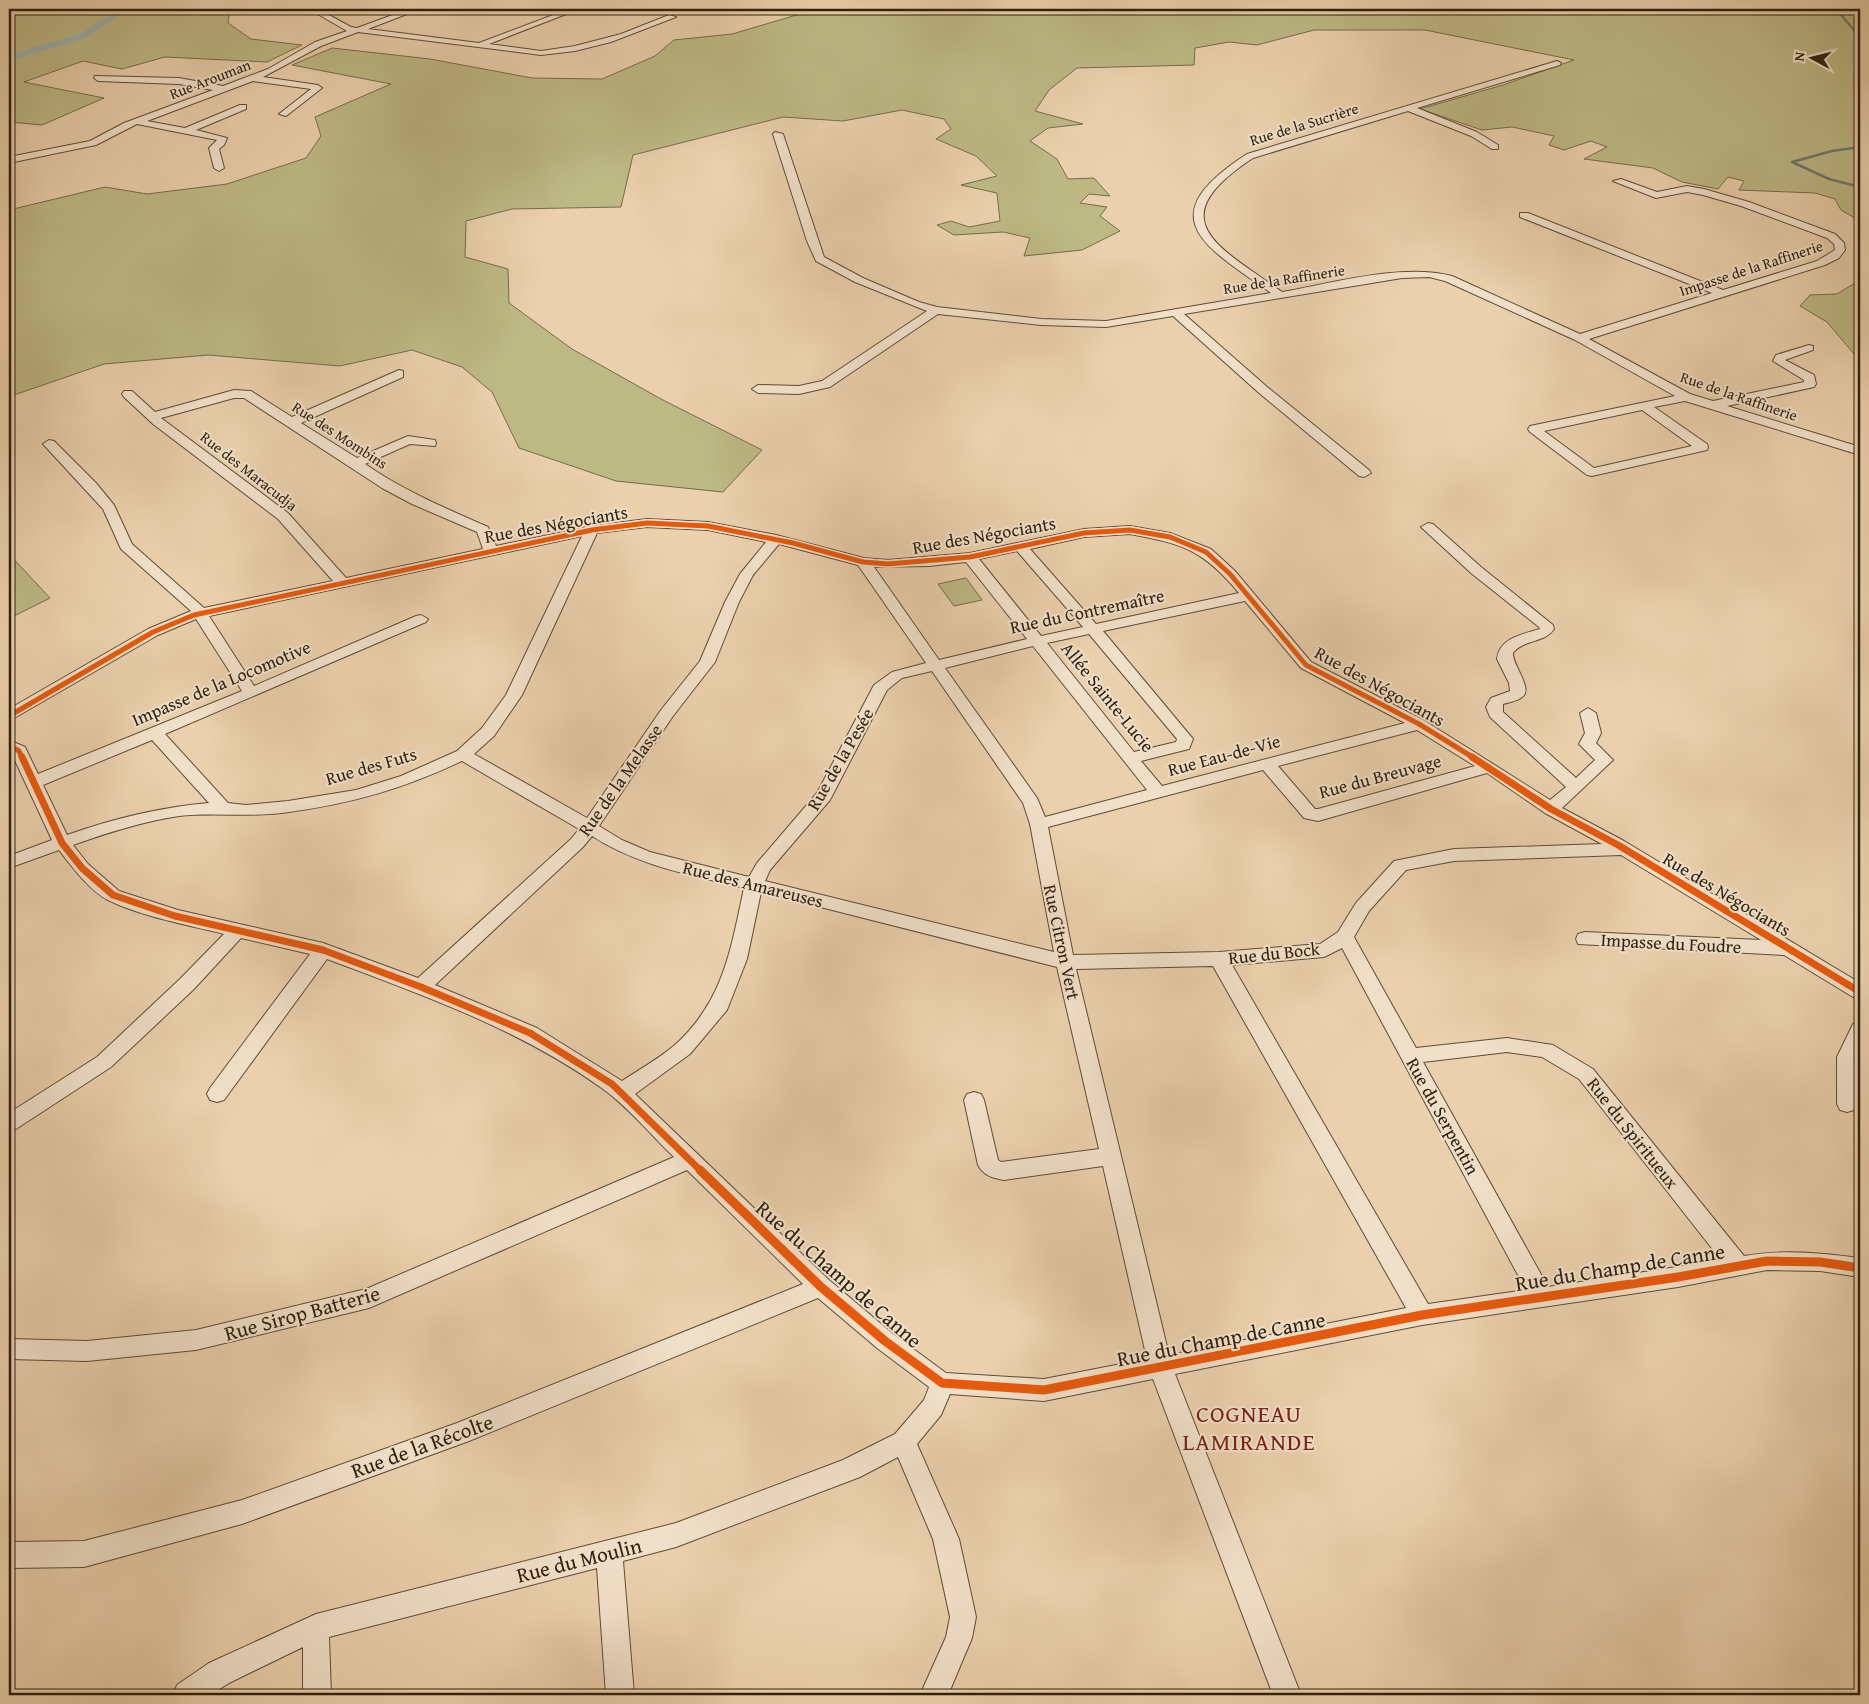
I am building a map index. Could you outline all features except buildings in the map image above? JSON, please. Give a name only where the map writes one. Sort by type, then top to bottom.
[{"type":"street","points":[[313,9],[346,28],[355,30],[541,53],[566,51],[602,44],[672,17]]},
{"type":"street","name":"Rue Arouman","points":[[9,160],[93,143],[136,122],[271,71],[318,44],[416,9]]},
{"type":"street","points":[[479,45],[575,9]]},
{"type":"street","name":"Rue de la Sucrière","points":[[1280,294],[1208,241],[1200,227],[1198,211],[1206,197],[1229,168],[1250,156],[1557,63]]},
{"type":"street","points":[[98,78],[179,81],[224,89]]},
{"type":"street","points":[[252,78],[318,88],[283,114]]},
{"type":"street","points":[[186,131],[243,108]]},
{"type":"street","points":[[1408,108],[1474,134],[1495,147]]},
{"type":"street","points":[[136,122],[186,131],[197,135],[222,138],[221,143],[214,148],[219,161],[219,168]]},
{"type":"street","name":"Rue de la Raffinerie","points":[[778,134],[812,241],[820,259],[859,280],[915,304],[936,310],[1084,324],[1106,324],[1408,274],[1438,276],[1448,278],[1579,338],[1686,396],[1860,451]]},
{"type":"street","name":"Impasse de la Raffinerie","points":[[1579,338],[1821,263],[1838,253],[1841,247],[1831,236],[1721,196],[1687,189],[1656,195],[1618,181]]},
{"type":"street","points":[[1524,215],[1722,294]]},
{"type":"street","points":[[758,389],[799,390],[826,384],[908,331],[936,310]]},
{"type":"street","points":[[1175,312],[1262,389],[1364,472]]},
{"type":"street","points":[[1713,405],[1810,384],[1810,378],[1779,361],[1780,357],[1809,348]]},
{"type":"street","points":[[292,422],[399,374]]},
{"type":"street","name":"Rue des Mombins","points":[[154,416],[241,393],[248,394],[400,492],[483,530],[491,551]]},
{"type":"street","name":"Rue des Maracudja","points":[[128,394],[154,416],[157,422],[283,516],[343,583]]},
{"type":"street","points":[[1644,406],[1702,447],[1592,472],[1534,429],[1686,396]]},
{"type":"street","points":[[356,462],[408,440],[430,443]]},
{"type":"street","points":[[49,444],[91,486],[109,508],[126,546],[200,613],[251,694]]},
{"type":"street","name":"Rue des Négociants","points":[[9,716],[153,632],[200,613],[592,530],[647,523],[708,526],[776,539],[863,562],[888,564],[929,562],[970,556],[1084,533],[1130,530],[1170,537],[1206,552],[1230,574],[1306,665],[1419,724],[1489,767],[1551,809],[1624,849],[1860,992]]},
{"type":"street","points":[[1428,527],[1476,570],[1546,625],[1547,629],[1545,632],[1513,643],[1506,651],[1505,659],[1518,687],[1517,694],[1497,701],[1494,707],[1496,714],[1576,787]]},
{"type":"street","name":"Rue des Futs","points":[[9,862],[126,822],[178,811],[223,808],[246,811],[288,807],[358,795],[407,780],[463,755],[488,732],[514,695],[592,530]]},
{"type":"street","name":"Rue de la Melasse","points":[[421,987],[577,843],[589,828],[667,713],[707,662],[740,588],[748,574],[776,539]]},
{"type":"street","points":[[1020,546],[1185,739],[1183,745],[1131,758]]},
{"type":"street","name":"Allée Sainte-Lucie","points":[[970,556],[1158,793]]},
{"type":"street","name":"Rue Citron Vert","points":[[863,562],[1031,802],[1038,824],[1065,962],[1162,1368],[1287,1695]]},
{"type":"street","name":"Rue du Contremaître","points":[[935,665],[1037,640],[1247,596]]},
{"type":"street","name":"Impasse de la Locomotive","points":[[36,782],[251,694],[421,619]]},
{"type":"street","name":"Rue de la Pesée","points":[[621,1093],[683,1049],[720,1005],[738,959],[754,885],[763,866],[824,796],[880,688],[886,680],[897,675],[935,665]]},
{"type":"street","points":[[1551,809],[1605,760],[1587,744],[1593,733],[1588,713]]},
{"type":"street","name":"Rue Eau-de-Vie","points":[[1038,824],[1419,724]]},
{"type":"street","points":[[155,733],[223,808]]},
{"type":"street","name":"Rue du Champ de Canne","points":[[9,746],[19,751],[36,782],[62,843],[82,868],[113,895],[175,916],[236,932],[323,950],[421,987],[530,1033],[612,1084],[821,1287],[885,1341],[942,1383],[1044,1390],[1162,1368],[1422,1314],[1678,1277],[1738,1265],[1767,1261],[1820,1262],[1860,1268]]},
{"type":"street","name":"Rue des Amareuses","points":[[463,755],[554,805],[616,844],[645,857],[1065,962]]},
{"type":"street","name":"Rue du Breuvage","points":[[1267,764],[1310,814],[1318,815],[1489,767]]},
{"type":"street","name":"Rue du Bock","points":[[1065,962],[1219,960],[1324,950],[1345,937],[1362,907],[1400,865],[1454,855],[1624,849]]},
{"type":"street","points":[[9,1123],[104,1062],[187,984],[236,932]]},
{"type":"street","name":"Rue du Serpentin","points":[[1345,937],[1541,1296]]},
{"type":"street","name":"Impasse du Foudre","points":[[1585,939],[1787,948]]},
{"type":"street","points":[[217,1094],[323,950]]},
{"type":"street","points":[[1219,960],[1422,1314]]},
{"type":"street","points":[[1847,1104],[1846,1057],[1860,1029]]},
{"type":"street","name":"Rue du Spiritueux","points":[[1410,1056],[1507,1045],[1546,1050],[1586,1074],[1738,1265]]},
{"type":"street","points":[[974,1100],[989,1165],[996,1170],[1004,1171],[1111,1156]]},
{"type":"street","name":"Rue Sirop Batterie","points":[[9,1349],[87,1351],[196,1340],[369,1298],[689,1160]]},
{"type":"street","name":"Rue de la Récolte","points":[[9,1555],[84,1554],[242,1512],[460,1433],[821,1287]]},
{"type":"street","name":"Rue du Moulin","points":[[187,1695],[219,1674],[316,1627],[676,1535],[851,1469],[904,1442],[933,1406],[942,1383]]},
{"type":"street","points":[[904,1442],[946,1539],[963,1617],[959,1638],[934,1695]]},
{"type":"street","points":[[609,1552],[620,1695]]},
{"type":"street","points":[[316,1627],[317,1695]]},
{"type":"shaded area","points":[[9,9],[230,9],[228,23],[251,39],[302,45],[267,62],[165,57],[122,69],[83,61],[24,82],[104,98],[42,125],[9,122]]},
{"type":"shaded area","points":[[817,9],[1860,9],[1860,221],[1841,210],[1835,199],[1815,193],[1739,190],[1744,181],[1728,177],[1718,189],[1682,182],[1653,168],[1584,159],[1607,147],[1591,141],[1564,150],[1549,145],[1554,136],[1512,127],[1482,130],[1420,109],[1503,85],[1574,60],[1425,30],[1314,30],[1257,45],[1229,42],[1195,48],[1194,65],[1077,68],[1049,90],[1035,111],[1083,124],[1048,128],[1030,141],[1057,159],[1068,179],[1094,178],[1110,196],[1089,194],[1080,203],[1107,207],[1100,216],[1120,231],[1082,250],[1024,256],[1030,238],[1003,232],[954,235],[937,225],[951,221],[969,227],[1000,221],[997,193],[961,185],[997,176],[976,156],[936,139],[951,129],[944,119],[902,110],[843,121],[783,117],[633,155],[621,207],[512,209],[466,221],[465,257],[508,269],[509,303],[572,349],[661,399],[762,450],[723,492],[616,481],[519,448],[492,392],[462,367],[412,350],[340,366],[208,355],[104,364],[14,395],[9,403],[9,210],[105,187],[147,194],[227,184],[306,158],[321,136],[315,117],[391,84],[292,65],[332,48],[430,59],[532,78],[602,79],[655,56],[674,40],[732,34]]},
{"type":"shaded area","points":[[1860,280],[1860,354],[1854,354],[1827,322],[1800,306],[1810,295],[1837,294]]},
{"type":"shaded area","points":[[9,554],[50,598],[12,617],[9,616]]},
{"type":"shaded area","points":[[966,578],[982,600],[954,606],[938,584]]},
{"type":"waterway","points":[[9,58],[82,36],[126,9]]},
{"type":"waterway","points":[[1535,9],[1606,13],[1860,9]]},
{"type":"waterway","points":[[1836,9],[1860,37]]},
{"type":"waterway","points":[[1860,147],[1832,151],[1792,162],[1829,179],[1860,187]]},
{"type":"cycle path","points":[[9,716],[153,632],[194,615],[592,530],[647,523],[708,526],[793,543],[863,562],[888,564],[970,557],[1084,533],[1130,530],[1170,537],[1206,552],[1230,574],[1306,665],[1419,724],[1489,767],[1551,809],[1618,845],[1860,992]]},
{"type":"cycle path","points":[[9,745],[19,751],[62,843],[82,868],[113,895],[175,916],[323,950],[421,987],[530,1033],[612,1084],[821,1287],[885,1341],[942,1383],[1044,1390],[1422,1315],[1678,1277],[1767,1261],[1820,1262],[1860,1268]]},
{"type":"district","name":"COGNEAU LAMIRANDE","points":[[1249,1427]]}]
